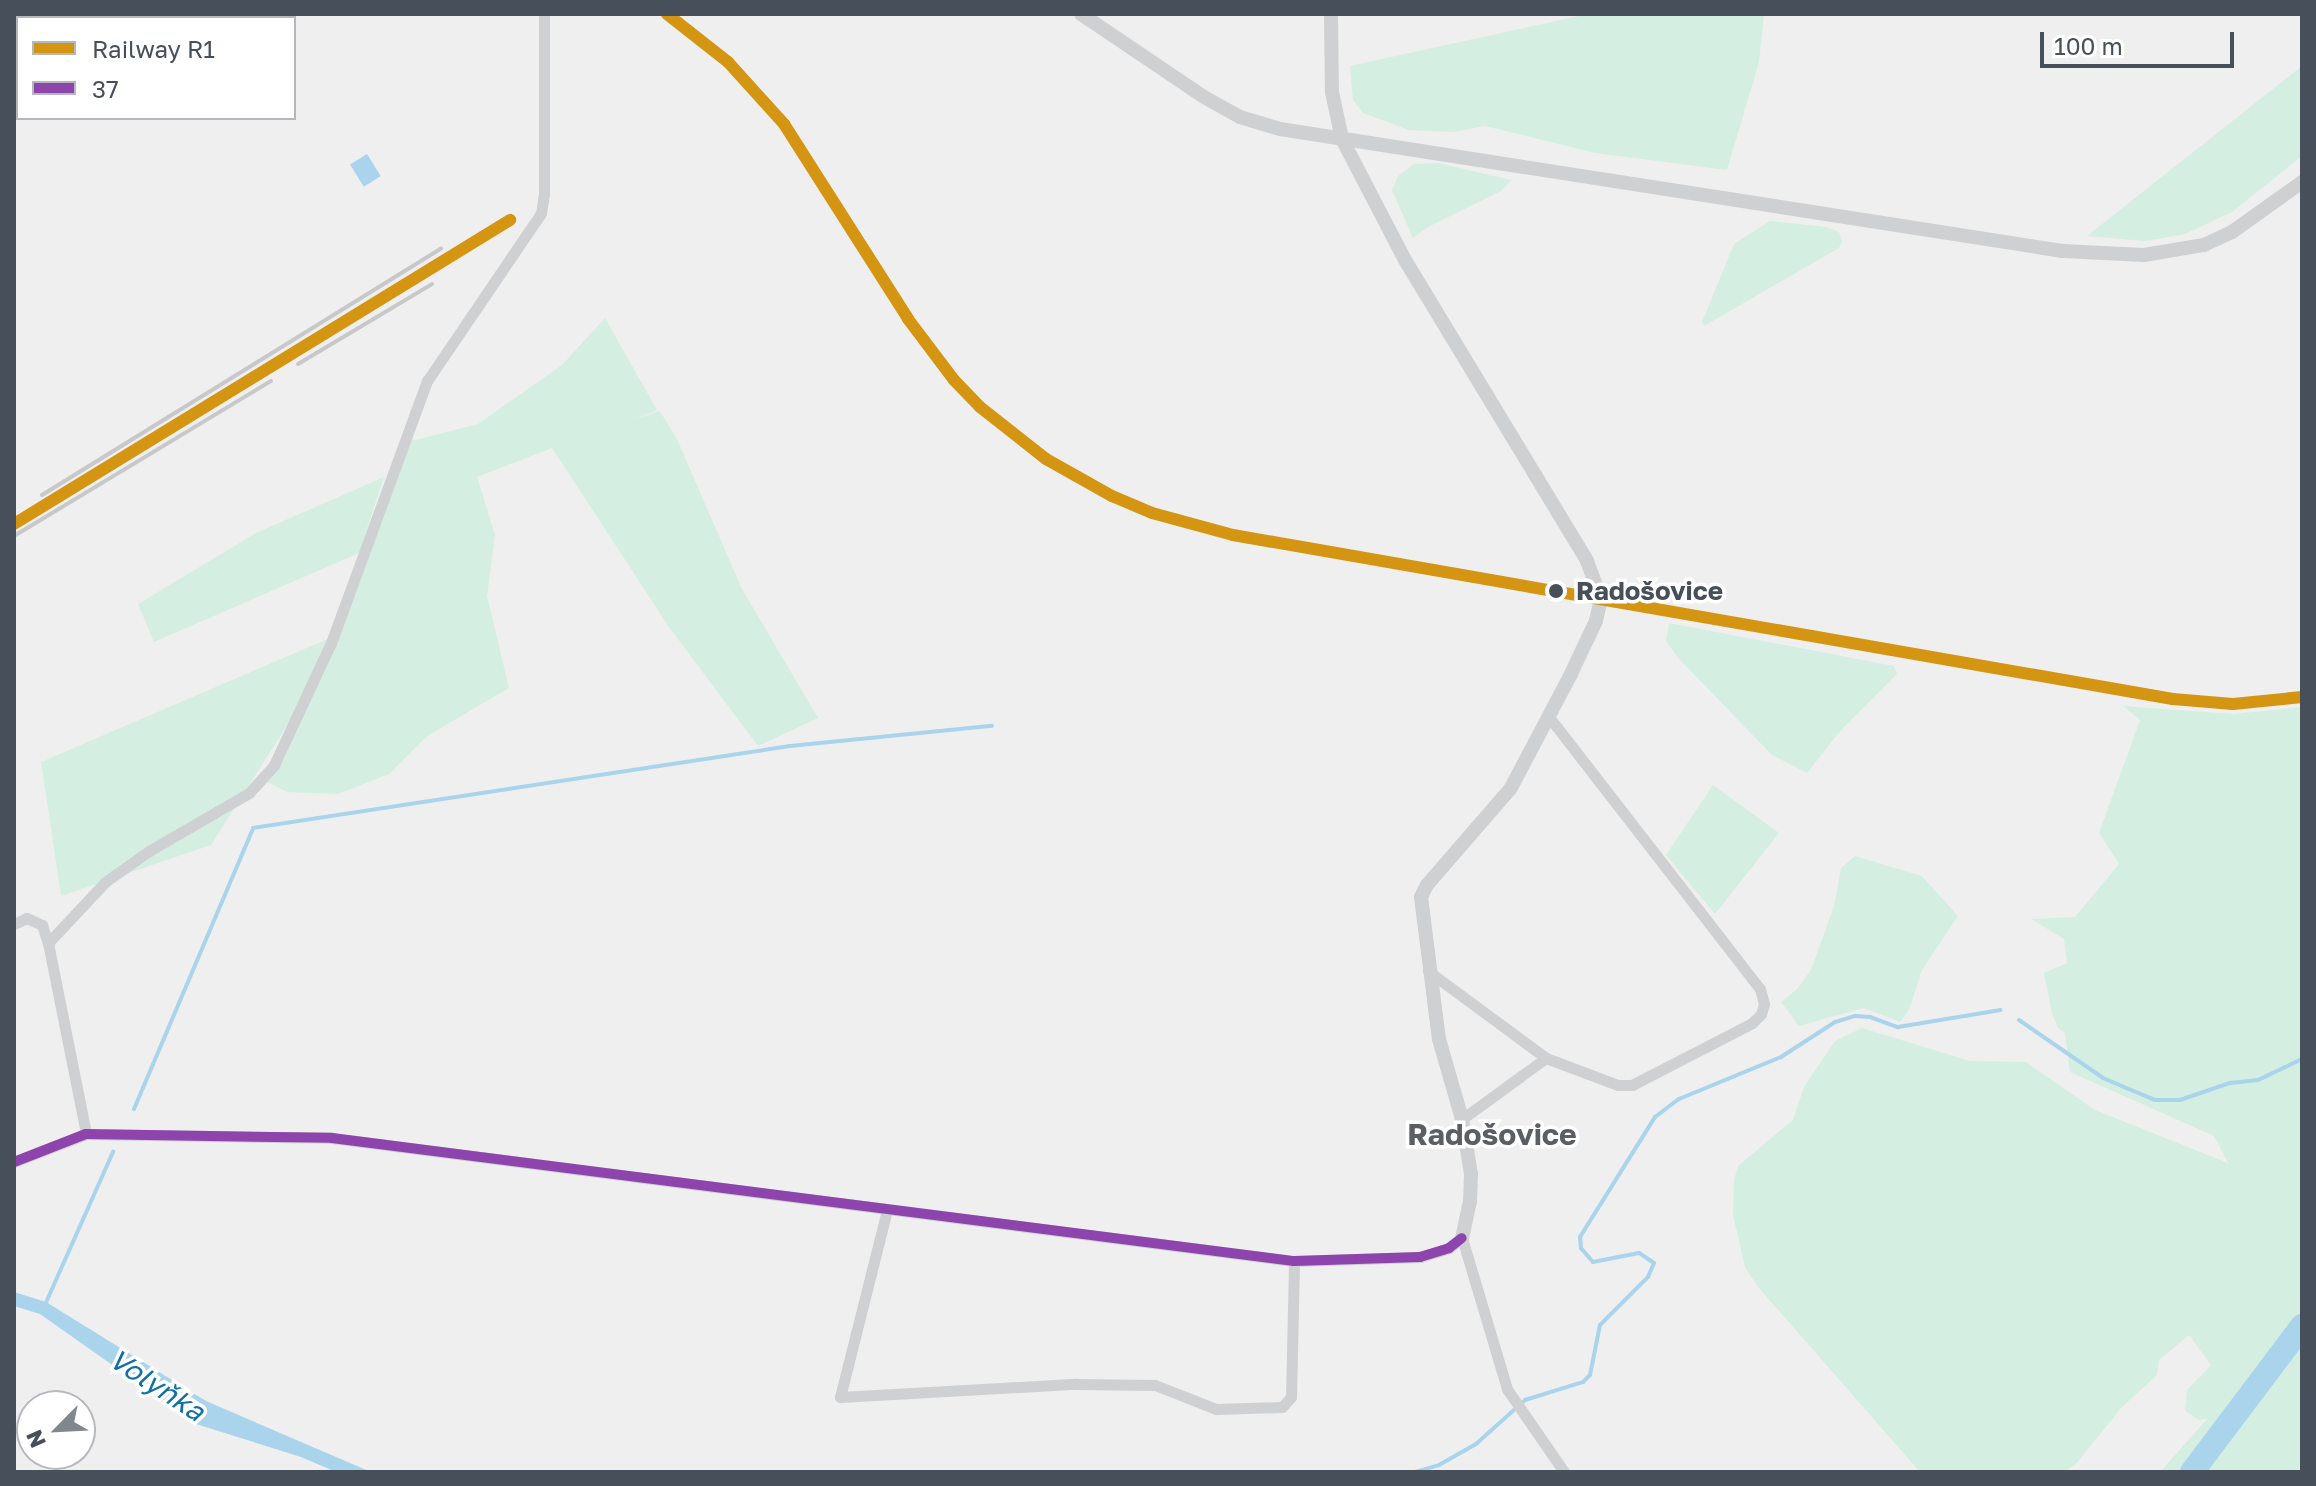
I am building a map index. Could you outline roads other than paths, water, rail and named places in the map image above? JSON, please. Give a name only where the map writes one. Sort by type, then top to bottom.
[{"type":"street","points":[[48,943],[105,882],[149,851],[249,793],[274,765],[331,643],[427,381],[541,213],[544,195],[544,14]]},
{"type":"street","points":[[1081,14],[1240,117],[1280,129],[2109,256],[2176,252],[2204,245],[2232,232],[2302,182]]},
{"type":"street","points":[[1331,14],[1332,92],[1342,139],[1405,260],[1599,585],[1601,599],[1596,621],[1550,718],[1511,788],[1427,885],[1421,907],[1439,1039],[1462,1119],[1471,1174],[1470,1201],[1462,1238],[1507,1389],[1564,1472]]},
{"type":"street","points":[[1428,971],[1546,1058],[1618,1085],[1632,1085],[1752,1023],[1761,1014],[1764,1004],[1760,989],[1550,718]]},
{"type":"street","points":[[14,924],[27,918],[42,925],[86,1134]]},
{"type":"street","points":[[1462,1119],[1546,1058]]},
{"type":"street","points":[[14,1162],[86,1134],[308,1137],[377,1142],[1294,1261],[1420,1257],[1449,1248],[1462,1238]]},
{"type":"street","points":[[887,1210],[840,1397],[1076,1384],[1155,1385],[1216,1409],[1282,1407],[1291,1397],[1294,1261]]},
{"type":"water","points":[[367,154],[381,176],[364,187],[350,165]]},
{"type":"water","points":[[14,1292],[46,1302],[206,1401],[371,1472],[336,1472],[301,1457],[196,1424],[40,1314],[14,1306]]},
{"type":"waterway","points":[[134,1109],[253,828],[790,746],[992,726]]},
{"type":"waterway","points":[[1415,1472],[1439,1465],[1476,1444],[1525,1400],[1583,1382],[1590,1375],[1600,1325],[1648,1277],[1654,1263],[1639,1253],[1593,1262],[1581,1248],[1580,1237],[1655,1117],[1679,1099],[1781,1057],[1835,1022],[1855,1016],[1870,1017],[1898,1027],[2001,1010]]},
{"type":"waterway","points":[[2019,1020],[2103,1078],[2155,1100],[2180,1100],[2230,1083],[2258,1080],[2302,1059]]},
{"type":"waterway","points":[[44,1307],[113,1152]]},
{"type":"waterway","name":"Volyňka","points":[[2192,1472],[2302,1326]]},
{"type":"railway","points":[[14,524],[510,220]]},
{"type":"railway","points":[[42,495],[441,249]]},
{"type":"railway","points":[[298,364],[432,284]]},
{"type":"railway","points":[[14,536],[271,381]]},
{"type":"rail line","name":"R1","points":[[667,14],[728,62],[784,124],[908,319],[954,380],[980,407],[1046,459],[1112,496],[1152,513],[1233,535],[2173,699],[2233,704],[2302,697]]},
{"type":"rail line","name":"R1","points":[[14,524],[510,220]]},
{"type":"place","name":"Radošovice","points":[[1556,591]]},
{"type":"district","name":"Radošovice","points":[[1492,1134]]}]
